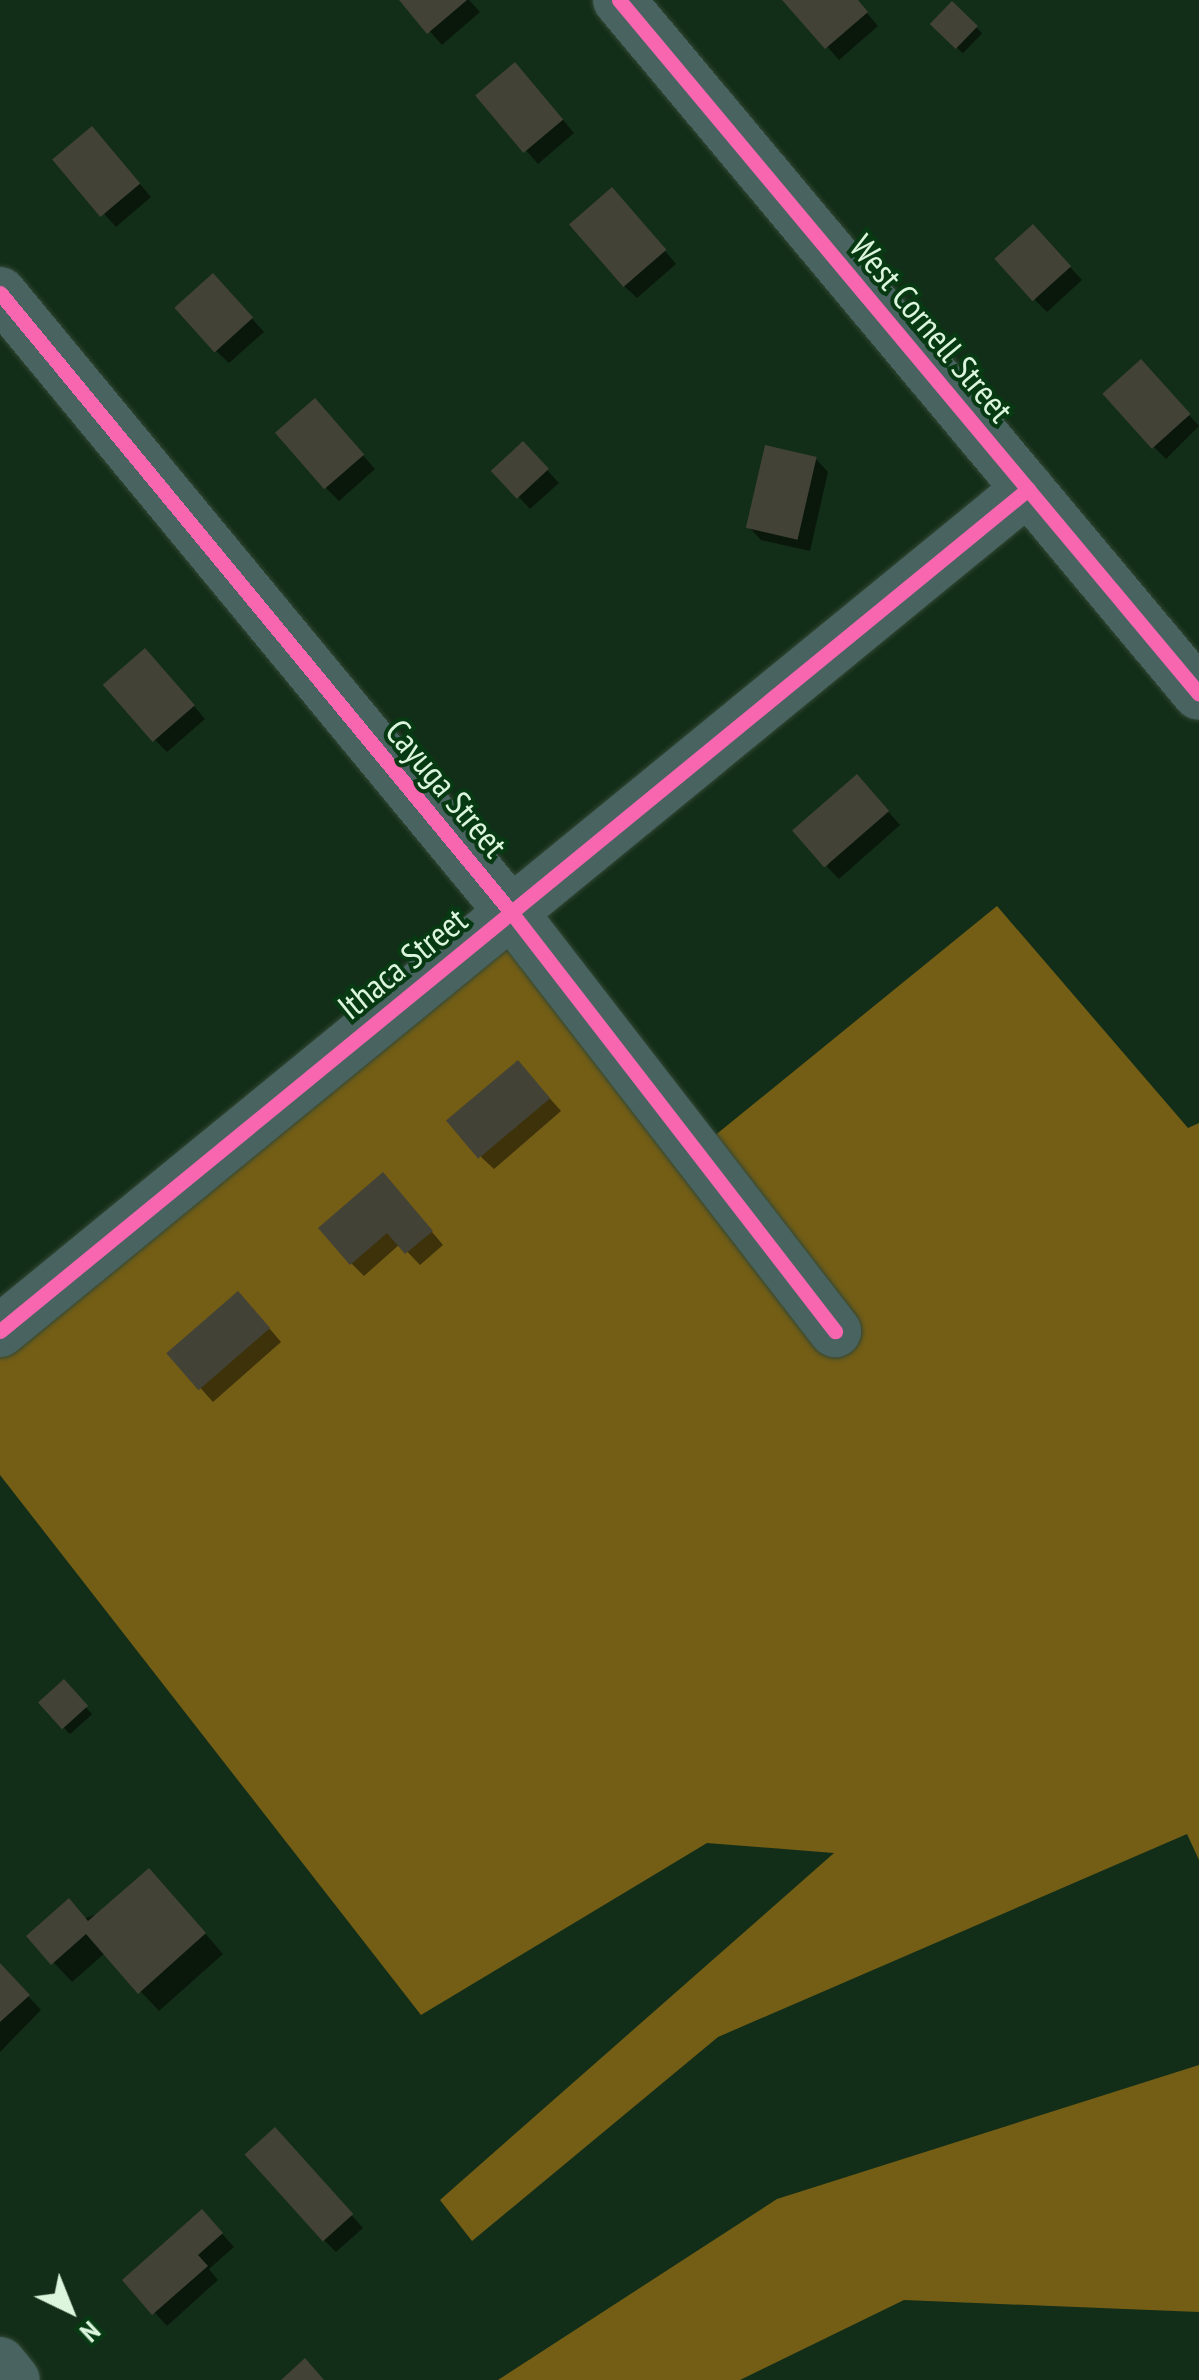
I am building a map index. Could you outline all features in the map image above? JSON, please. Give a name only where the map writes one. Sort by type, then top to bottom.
[{"type":"street","name":"West Cornell Street","points":[[619,0],[1199,694]]},
{"type":"street","name":"Cayuga Street","points":[[0,293],[512,912],[836,1331]]},
{"type":"street","name":"Ithaca Street","points":[[0,1330],[1028,489]]},
{"type":"street","points":[[0,2363],[14,2380]]},
{"type":"shaded area","points":[[997,906],[1188,1128],[1199,1123],[1199,1860],[1187,1834],[718,2037],[472,2241],[440,2200],[834,1853],[707,1843],[421,2015],[0,1475],[0,1340],[506,917],[713,1137]]},
{"type":"shaded area","points":[[1199,2065],[1199,2312],[904,2300],[740,2380],[498,2380],[777,2199]]},
{"type":"building","points":[[399,0],[467,0],[427,34]]},
{"type":"building","points":[[782,0],[858,0],[868,12],[825,49]]},
{"type":"building","points":[[952,1],[978,26],[956,49],[930,24]]},
{"type":"building","points":[[515,62],[563,119],[523,153],[475,95]]},
{"type":"building","points":[[92,126],[140,183],[100,217],[52,159]]},
{"type":"building","points":[[612,187],[666,250],[623,287],[569,224]]},
{"type":"building","points":[[1033,224],[1071,266],[1032,301],[994,259]]},
{"type":"building","points":[[213,273],[253,318],[215,352],[174,308]]},
{"type":"building","points":[[1141,359],[1191,414],[1152,449],[1102,394]]},
{"type":"building","points":[[315,398],[364,455],[324,489],[275,433]]},
{"type":"building","points":[[523,441],[549,469],[517,499],[491,471]]},
{"type":"building","points":[[765,445],[817,457],[798,540],[746,528]]},
{"type":"building","points":[[145,648],[195,705],[153,742],[103,685]]},
{"type":"building","points":[[857,774],[889,811],[824,867],[792,830]]},
{"type":"building","points":[[518,1060],[550,1098],[478,1159],[446,1120]]},
{"type":"building","points":[[383,1172],[433,1231],[405,1254],[387,1233],[350,1265],[318,1228]]},
{"type":"building","points":[[238,1291],[270,1328],[198,1390],[166,1353]]},
{"type":"building","points":[[64,1679],[88,1706],[62,1729],[38,1702]]},
{"type":"building","points":[[149,1868],[206,1933],[138,1994],[86,1934],[51,1965],[26,1936],[69,1898],[88,1921]]},
{"type":"building","points":[[0,1963],[30,1995],[0,2022]]},
{"type":"building","points":[[275,2127],[353,2214],[323,2241],[245,2154]]},
{"type":"building","points":[[202,2209],[223,2233],[198,2255],[208,2266],[152,2315],[122,2280]]},
{"type":"building","points":[[305,2358],[324,2380],[281,2380]]},
{"type":"cycle path","points":[[619,0],[1199,694]]},
{"type":"cycle path","points":[[0,293],[511,912],[835,1331]]},
{"type":"cycle path","points":[[0,1331],[1028,489]]}]
